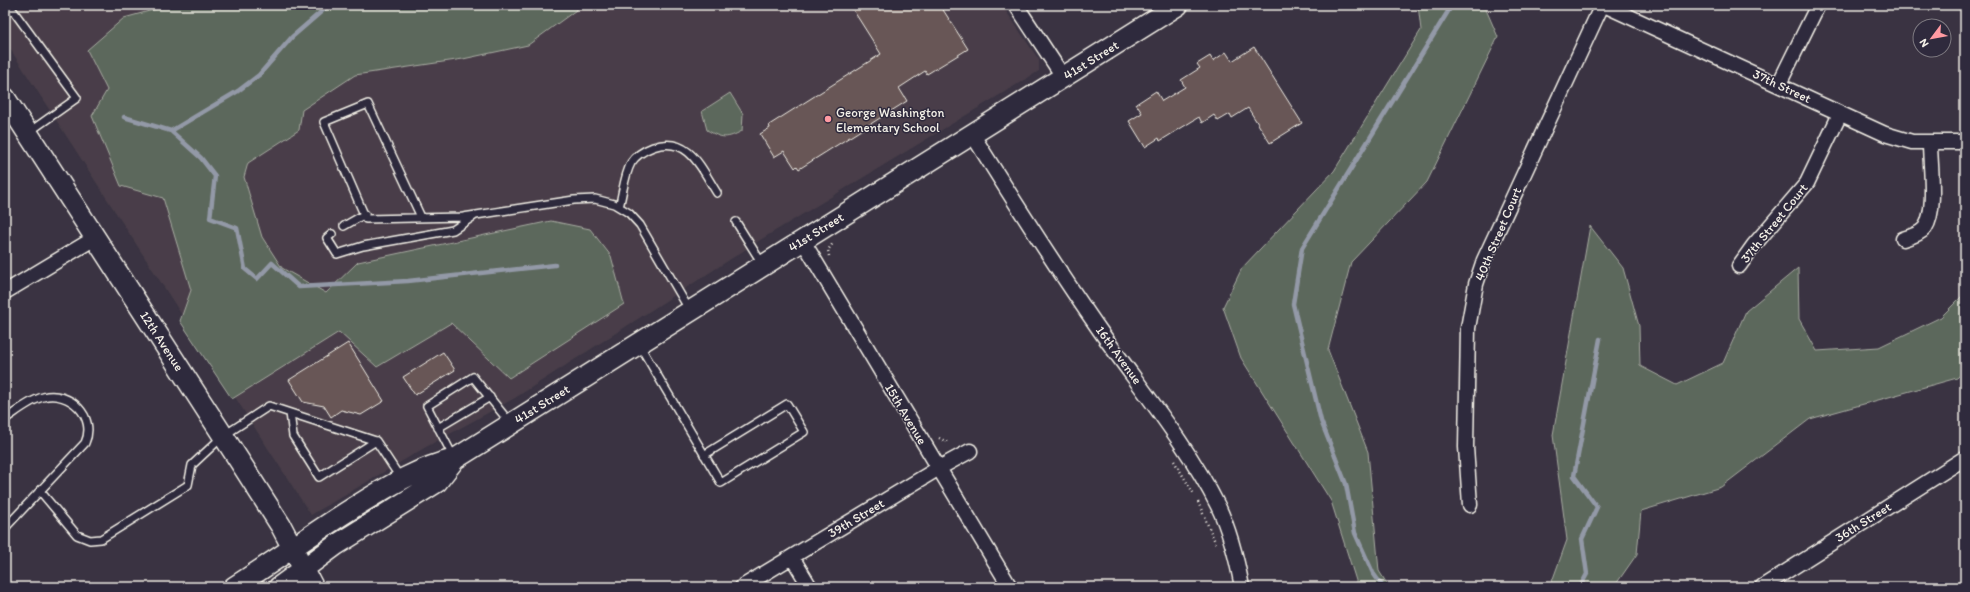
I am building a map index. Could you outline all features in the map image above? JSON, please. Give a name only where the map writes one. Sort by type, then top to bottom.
[{"type":"street","points":[[1016,5],[1064,78]]},
{"type":"street","name":"41st Street","points":[[234,587],[319,528],[401,479],[430,465],[455,459],[1178,5]]},
{"type":"street","name":"37th Street","points":[[1603,5],[1779,84],[1840,114],[1899,139],[1930,144],[1965,142]]},
{"type":"street","name":"40th Street Court","points":[[1470,505],[1466,447],[1468,328],[1476,284],[1484,260],[1603,5]]},
{"type":"street","points":[[1779,84],[1818,5]]},
{"type":"street","name":"12th Avenue","points":[[5,98],[224,436],[280,526],[309,578]]},
{"type":"street","name":"37th Street Court","points":[[1739,266],[1754,245],[1807,183],[1840,114]]},
{"type":"street","name":"16th Avenue","points":[[972,134],[1032,231],[1102,333],[1156,407],[1207,485],[1219,507],[1233,546],[1242,587]]},
{"type":"street","points":[[1903,239],[1916,235],[1924,228],[1928,220],[1931,199],[1930,144]]},
{"type":"street","points":[[5,292],[95,238]]},
{"type":"street","name":"15th Avenue","points":[[803,240],[1010,587]]},
{"type":"street","name":"39th Street","points":[[742,587],[939,468],[970,451]]},
{"type":"street","name":"36th Street","points":[[1762,587],[1965,458]]},
{"type":"street","name":"41st Street","points":[[279,587],[309,578],[336,545],[437,482],[455,459]]},
{"type":"street","points":[[792,557],[810,587]]},
{"type":"lane","points":[[9,5],[77,98],[27,133]]},
{"type":"lane","points":[[421,217],[368,104],[324,122],[366,218],[463,217],[574,200],[595,199],[619,207],[629,213],[640,225],[653,244],[690,311]]},
{"type":"lane","points":[[619,207],[632,162],[645,150],[661,144],[673,144],[683,147],[698,162],[717,193]]},
{"type":"lane","points":[[344,226],[365,214]]},
{"type":"lane","points":[[332,234],[327,238],[337,254],[363,246],[453,230],[476,215]]},
{"type":"lane","points":[[736,222],[764,265]]},
{"type":"lane","points":[[638,344],[704,455],[721,483],[804,432],[787,404],[704,455]]},
{"type":"lane","points":[[455,459],[427,406],[454,392],[473,377],[511,424]]},
{"type":"lane","points":[[5,419],[43,397],[59,397],[71,400],[82,410],[87,423],[88,435],[85,443],[5,528]]},
{"type":"lane","points":[[438,428],[490,397]]},
{"type":"lane","points":[[40,491],[77,535],[90,540],[102,539],[188,485],[192,466],[224,436],[269,406],[376,441],[401,479]]},
{"type":"lane","points":[[290,413],[293,436],[319,476],[376,441]]},
{"type":"path","points":[[832,261],[828,250],[834,242]]},
{"type":"path","points":[[937,436],[941,441],[947,442]]},
{"type":"shaded area","points":[[5,5],[1002,5],[1039,60],[1039,71],[765,237],[515,398],[426,447],[311,515],[5,41]]},
{"type":"green space","points":[[171,5],[583,5],[528,45],[463,59],[355,75],[302,110],[299,130],[248,163],[244,177],[262,237],[282,268],[326,293],[358,262],[551,221],[590,229],[611,256],[624,304],[509,378],[451,323],[377,367],[339,332],[232,399],[180,321],[191,290],[163,198],[121,186],[92,116],[107,90],[87,50],[124,18]]},
{"type":"green space","points":[[1418,5],[1484,5],[1498,37],[1427,182],[1351,262],[1328,350],[1368,452],[1379,571],[1389,587],[1358,587],[1331,501],[1241,358],[1223,307],[1242,268],[1334,171],[1421,30]]},
{"type":"green space","points":[[730,93],[743,114],[742,131],[728,137],[724,137],[707,130],[702,111]]},
{"type":"green space","points":[[1590,226],[1623,268],[1639,326],[1640,366],[1677,385],[1723,363],[1746,311],[1798,268],[1799,319],[1817,351],[1879,347],[1941,317],[1965,293],[1965,370],[1957,378],[1810,419],[1721,487],[1641,511],[1637,554],[1614,587],[1550,587],[1567,540],[1553,435]]},
{"type":"building","points":[[850,5],[940,5],[968,49],[927,74],[925,71],[899,88],[907,101],[799,169],[797,166],[795,168],[784,151],[774,157],[760,134],[770,128],[769,125],[881,54]]},
{"type":"building","points":[[1254,47],[1302,123],[1270,143],[1248,108],[1232,118],[1230,114],[1218,121],[1214,115],[1202,123],[1199,117],[1160,141],[1159,138],[1145,147],[1129,121],[1142,113],[1136,104],[1156,91],[1162,101],[1185,87],[1181,80],[1200,68],[1197,64],[1210,56],[1213,61],[1226,52],[1232,61]]},
{"type":"building","points":[[348,343],[384,401],[361,415],[341,410],[331,417],[324,406],[303,402],[289,380]]},
{"type":"building","points":[[443,352],[455,370],[415,395],[403,377]]},
{"type":"waterway","points":[[124,117],[171,131],[238,91],[259,75],[292,37],[329,5]]},
{"type":"waterway","points":[[1383,587],[1373,573],[1355,533],[1346,484],[1321,421],[1293,304],[1302,248],[1452,5]]},
{"type":"waterway","points":[[171,131],[201,158],[215,176],[210,218],[237,228],[245,269],[257,279],[272,263],[299,287],[408,281],[555,265]]},
{"type":"waterway","points":[[1580,587],[1587,574],[1582,539],[1597,507],[1574,476],[1600,339]]},
{"type":"place","name":"George Washington Elementary School","points":[[828,119]]}]
